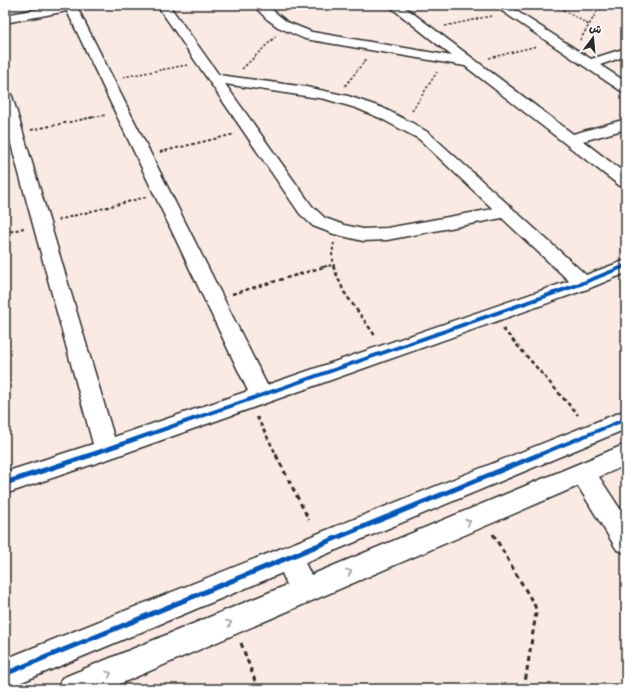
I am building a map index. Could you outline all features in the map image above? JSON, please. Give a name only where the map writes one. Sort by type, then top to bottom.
[{"type":"street","points":[[163,5],[306,210],[319,222],[340,230],[363,235],[387,234],[507,212]]},
{"type":"street","points":[[259,5],[280,24],[294,31],[310,36],[469,62]]},
{"type":"street","points":[[394,5],[626,182]]},
{"type":"street","points":[[5,19],[74,6],[122,112],[214,300],[255,398]]},
{"type":"street","points":[[504,8],[626,88]]},
{"type":"street","points":[[589,64],[626,52]]},
{"type":"street","points":[[213,78],[337,98],[383,113],[404,123],[424,136],[583,283]]},
{"type":"street","points":[[5,96],[106,450]]},
{"type":"street","points":[[571,140],[626,124]]},
{"type":"street","points":[[5,484],[583,283],[626,266]]},
{"type":"street","points":[[5,674],[626,419]]},
{"type":"street","points":[[73,689],[626,454]]},
{"type":"street","points":[[583,473],[626,541]]},
{"type":"street","points":[[289,557],[304,591]]},
{"type":"path","points":[[555,5],[589,25]]},
{"type":"path","points":[[572,53],[601,5]]},
{"type":"path","points":[[426,30],[504,8]]},
{"type":"path","points":[[231,80],[272,39],[294,31]]},
{"type":"path","points":[[469,62],[554,42]]},
{"type":"path","points":[[337,98],[375,47]]},
{"type":"path","points":[[404,123],[446,58]]},
{"type":"path","points":[[107,80],[202,62]]},
{"type":"path","points":[[16,133],[122,112]]},
{"type":"path","points":[[144,156],[250,130]]},
{"type":"path","points":[[5,233],[162,194]]},
{"type":"path","points":[[340,230],[332,247],[332,265],[338,282],[386,352]]},
{"type":"path","points":[[214,300],[332,265]]},
{"type":"path","points":[[491,315],[578,415]]},
{"type":"path","points":[[255,398],[309,520]]},
{"type":"path","points":[[482,516],[535,606],[536,613],[524,689]]},
{"type":"path","points":[[233,621],[258,689]]},
{"type":"cycle path","points":[[5,483],[106,450],[583,283],[626,266]]},
{"type":"cycle path","points":[[5,674],[626,419]]}]
